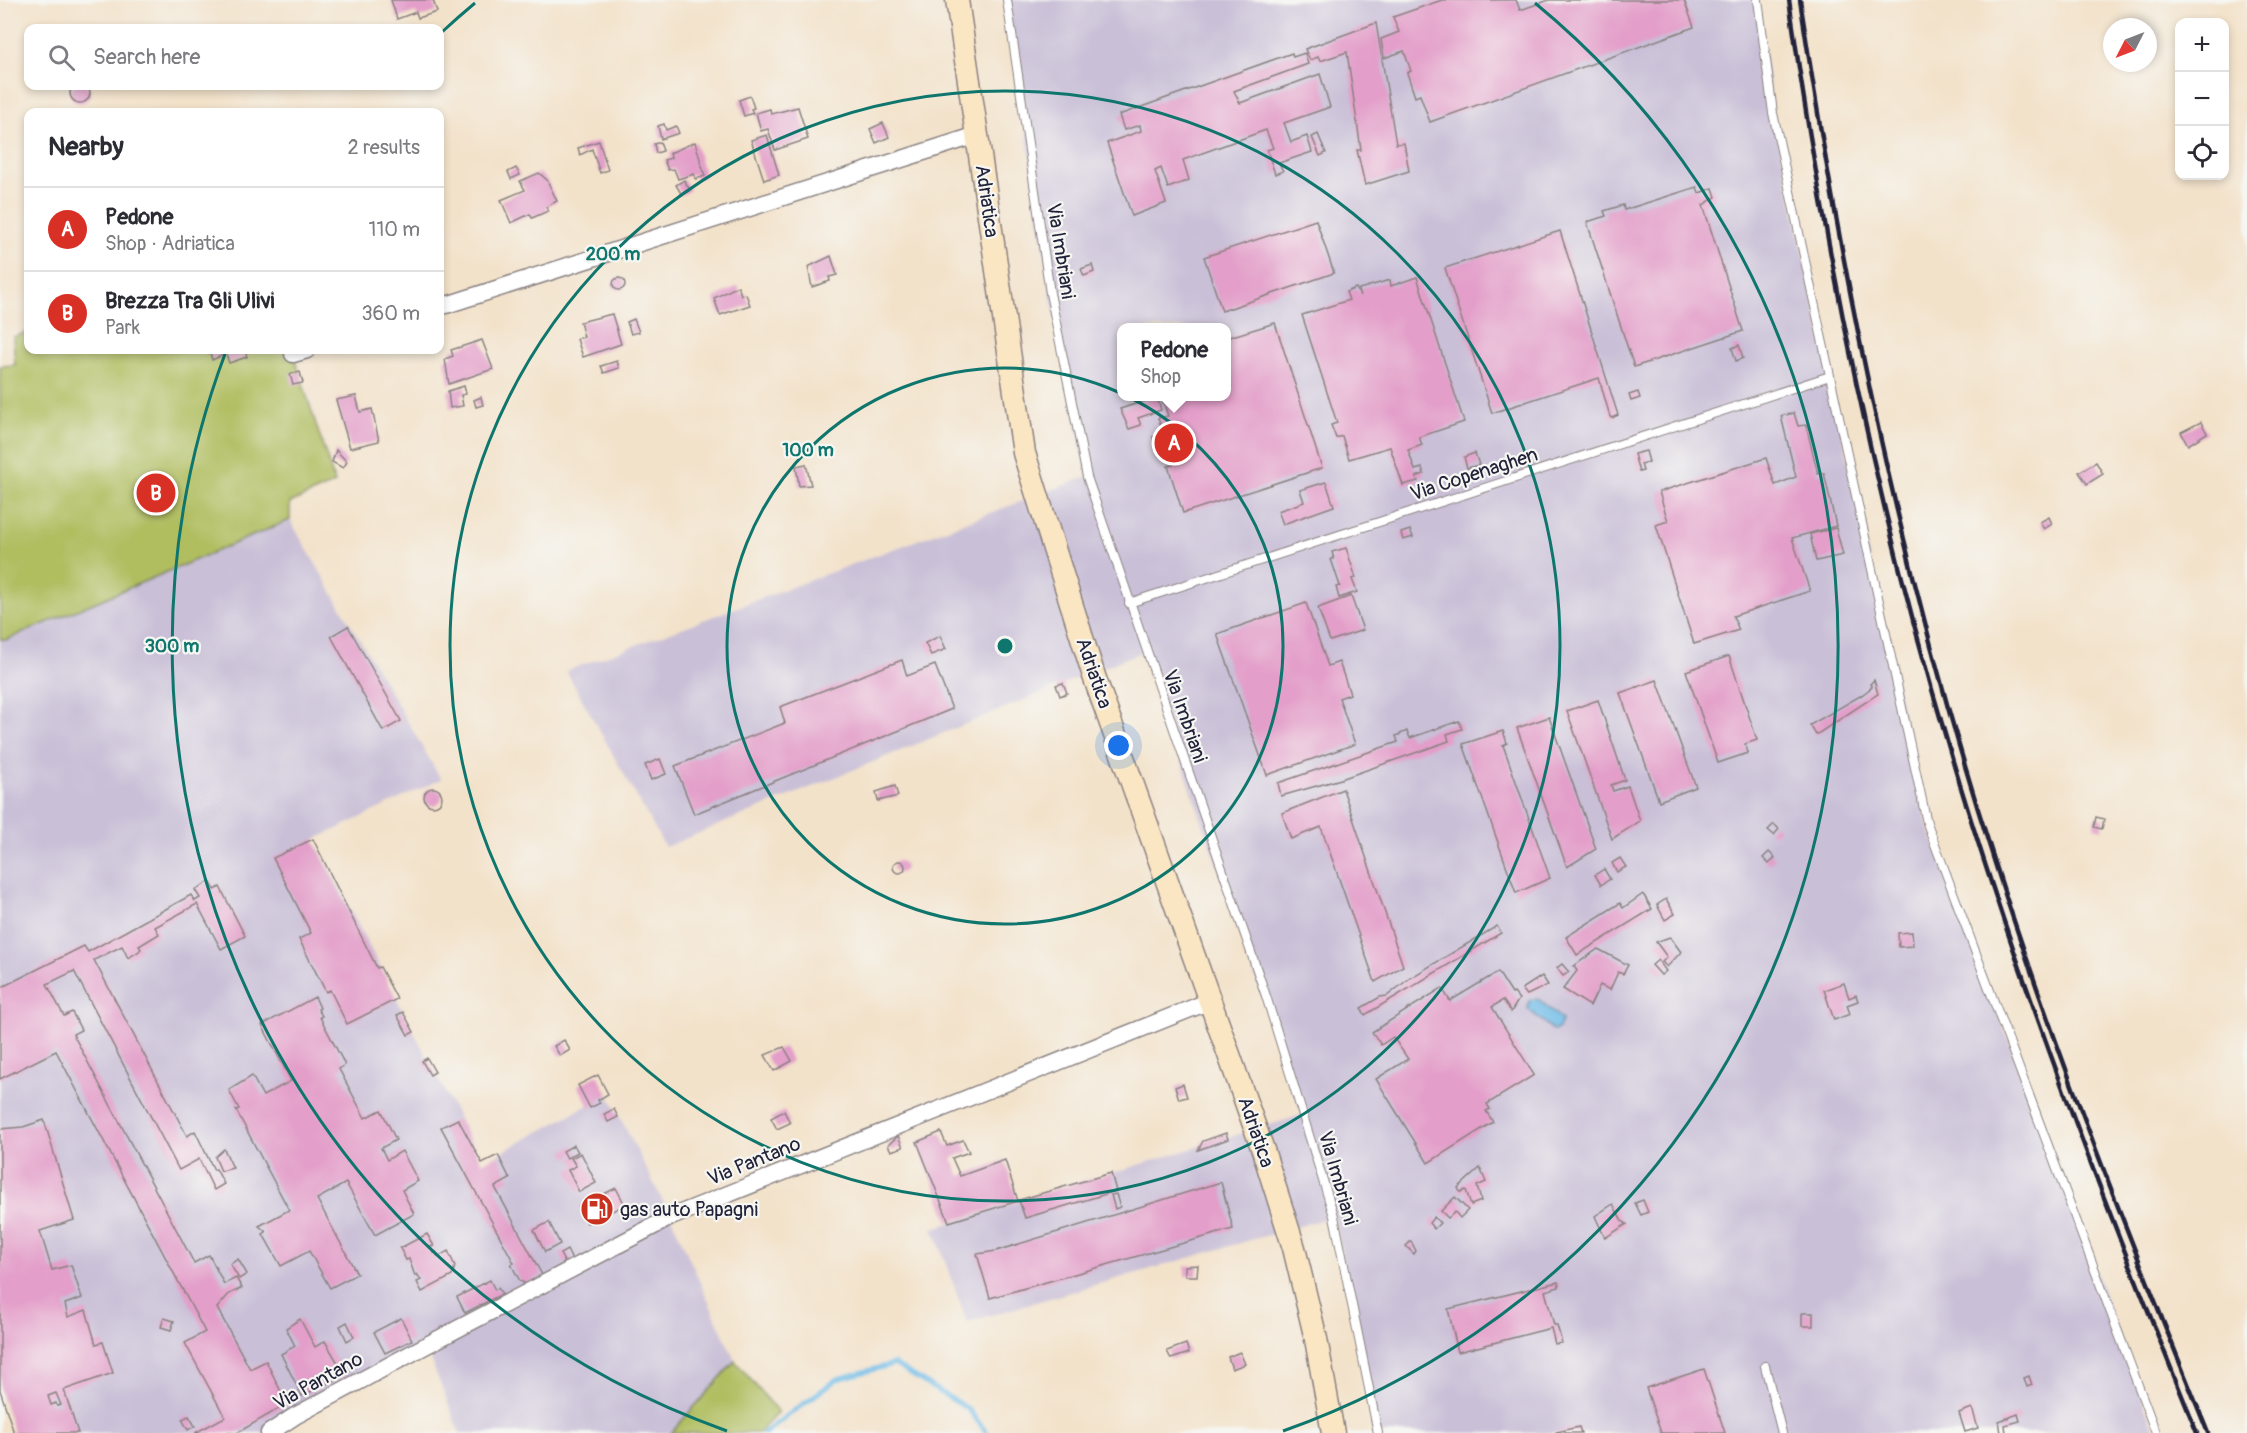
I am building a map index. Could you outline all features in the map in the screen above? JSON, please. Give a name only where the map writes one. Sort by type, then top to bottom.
[{"type":"main road","name":"Adriatica","points":[[957,0],[1024,453],[1094,676],[1210,1001],[1294,1248],[1316,1339],[1333,1433]]},
{"type":"street","points":[[444,306],[977,135]]},
{"type":"street","name":"Via Pantano","points":[[269,1433],[295,1416],[671,1217],[1210,1001]]},
{"type":"lane","name":"Via Imbriani","points":[[1007,0],[1050,293],[1084,466],[1129,603],[1266,996],[1334,1216],[1378,1433]]},
{"type":"lane","points":[[1758,0],[1773,113],[1928,823],[2156,1433]]},
{"type":"lane","name":"Via Copenaghen","points":[[1129,603],[1830,376]]},
{"type":"lane","points":[[1765,1366],[1782,1433]]},
{"type":"shaded area","points":[[1007,0],[1758,0],[1773,113],[1927,823],[2156,1433],[1378,1433],[1334,1216],[967,1322],[933,1228],[1302,1115],[1144,651],[665,847],[566,671],[1087,477],[1050,293]]},
{"type":"shaded area","points":[[290,520],[441,779],[314,840],[482,1163],[608,1094],[671,1217],[739,1370],[685,1433],[460,1433],[425,1346],[274,1433],[14,1433],[0,1390],[0,639],[6,640]]},
{"type":"green space","points":[[24,333],[24,354],[293,354],[335,483],[290,503],[290,520],[6,640],[0,639],[0,366],[15,365],[13,337]]},
{"type":"green space","points":[[735,1361],[778,1412],[759,1433],[671,1433]]},
{"type":"water","points":[[1537,998],[1562,1020],[1559,1028],[1554,1031],[1528,1009],[1529,1001]]},
{"type":"building","points":[[391,0],[433,0],[437,12],[418,18],[416,12],[397,19]]},
{"type":"building","points":[[1442,0],[1516,0],[1520,10],[1549,0],[1684,0],[1694,27],[1430,122],[1420,95],[1415,97],[1407,73],[1411,71],[1404,51],[1384,58],[1381,39],[1399,32],[1393,17]]},
{"type":"building","points":[[1376,23],[1396,144],[1404,143],[1409,171],[1365,185],[1357,150],[1361,150],[1347,52],[1320,61],[1318,57],[1310,60],[1305,49]]},
{"type":"building","points":[[1292,53],[1293,57],[1305,53],[1308,64],[1234,91],[1240,103],[1320,74],[1330,107],[1284,123],[1291,142],[1307,136],[1312,152],[1279,163],[1283,171],[1275,174],[1267,150],[1273,148],[1266,130],[1183,160],[1189,180],[1168,188],[1161,168],[1155,171],[1166,203],[1132,216],[1107,143],[1141,131],[1140,125],[1124,130],[1119,115]]},
{"type":"building","points":[[71,90],[89,90],[89,97],[84,102],[76,102],[71,97]]},
{"type":"building","points":[[750,96],[754,108],[751,109],[753,113],[744,116],[739,100]]},
{"type":"building","points":[[798,107],[808,139],[775,150],[768,129],[761,131],[756,113],[770,109],[771,114]]},
{"type":"building","points":[[883,123],[889,137],[876,143],[870,129]]},
{"type":"building","points":[[664,124],[666,130],[676,126],[679,133],[661,139],[658,126]]},
{"type":"building","points":[[1318,134],[1326,153],[1320,156],[1312,137]]},
{"type":"building","points":[[767,135],[779,175],[764,180],[751,140]]},
{"type":"building","points":[[599,141],[608,170],[600,173],[592,149],[580,155],[578,148]]},
{"type":"building","points":[[660,142],[663,151],[656,153],[654,144]]},
{"type":"building","points":[[695,142],[705,176],[696,179],[694,174],[678,179],[674,169],[668,170],[664,160],[671,158],[670,153]]},
{"type":"building","points":[[516,168],[520,175],[511,179],[508,172]]},
{"type":"building","points":[[539,173],[547,180],[557,201],[546,207],[548,211],[532,218],[530,214],[511,223],[501,200],[525,190],[520,181]]},
{"type":"building","points":[[684,180],[690,190],[682,195],[676,185]]},
{"type":"building","points":[[1697,187],[1699,193],[1713,188],[1716,197],[1703,205],[1743,331],[1634,367],[1587,222],[1606,216],[1604,211],[1623,205],[1624,210]]},
{"type":"building","points":[[1316,220],[1334,273],[1222,311],[1204,257]]},
{"type":"building","points":[[1560,231],[1618,415],[1612,418],[1609,413],[1599,378],[1492,413],[1445,268]]},
{"type":"building","points":[[831,256],[837,275],[829,277],[830,281],[812,287],[808,267]]},
{"type":"building","points":[[1092,265],[1094,272],[1084,276],[1081,269]]},
{"type":"building","points":[[1417,277],[1464,422],[1419,437],[1422,445],[1408,450],[1415,470],[1422,468],[1424,474],[1416,477],[1418,481],[1403,485],[1390,447],[1349,459],[1342,436],[1336,438],[1331,425],[1337,423],[1302,315],[1349,300],[1346,292],[1356,288],[1360,296],[1359,289],[1390,280],[1391,286]]},
{"type":"building","points":[[621,278],[625,284],[621,290],[617,290],[613,282]]},
{"type":"building","points":[[738,286],[741,295],[746,294],[750,305],[720,315],[714,298]]},
{"type":"building","points":[[612,314],[621,344],[583,357],[577,339],[584,337],[580,322]]},
{"type":"building","points":[[634,319],[639,332],[631,334],[627,322]]},
{"type":"building","points":[[1275,323],[1322,468],[1183,513],[1168,466],[1173,465],[1168,449],[1158,453],[1153,437],[1163,433],[1158,418],[1168,416],[1163,401],[1231,401],[1231,336]]},
{"type":"building","points":[[482,340],[493,369],[449,384],[445,359],[453,356],[451,350]]},
{"type":"building","points":[[1739,345],[1743,358],[1736,361],[1732,348]]},
{"type":"building","points":[[210,354],[226,354],[212,360]]},
{"type":"building","points":[[226,354],[246,354],[247,357],[229,363]]},
{"type":"building","points":[[617,361],[619,368],[604,373],[601,366]]},
{"type":"building","points":[[300,372],[303,383],[293,385],[290,374]]},
{"type":"building","points":[[464,386],[466,394],[461,395],[463,406],[450,408],[448,391]]},
{"type":"building","points":[[1638,392],[1640,398],[1631,401],[1629,395]]},
{"type":"building","points":[[356,396],[360,412],[372,409],[379,441],[350,448],[336,400]]},
{"type":"building","points":[[481,397],[483,405],[476,407],[474,400]]},
{"type":"building","points":[[1145,401],[1158,401],[1161,410],[1138,418],[1141,425],[1129,429],[1120,409]]},
{"type":"building","points":[[1794,413],[1798,426],[1806,425],[1818,474],[1824,473],[1836,526],[1792,538],[1810,591],[1733,616],[1739,630],[1694,644],[1656,525],[1668,521],[1659,492],[1766,458],[1775,485],[1796,477],[1781,416]]},
{"type":"building","points":[[2201,422],[2207,433],[2188,445],[2181,432]]},
{"type":"building","points":[[336,450],[347,462],[343,468],[332,462]]},
{"type":"building","points":[[1646,451],[1649,462],[1641,464],[1643,471],[1639,472],[1634,454]]},
{"type":"building","points":[[1475,453],[1479,465],[1467,468],[1464,457]]},
{"type":"building","points":[[2096,462],[2103,474],[2087,484],[2079,472]]},
{"type":"building","points":[[806,464],[811,485],[799,486],[796,466]]},
{"type":"building","points":[[1326,482],[1334,506],[1283,524],[1278,511],[1304,502],[1300,490]]},
{"type":"building","points":[[2049,517],[2052,524],[2044,529],[2040,522]]},
{"type":"building","points":[[1836,528],[1843,555],[1816,561],[1810,534]]},
{"type":"building","points":[[1410,530],[1413,537],[1403,540],[1401,533]]},
{"type":"building","points":[[1346,548],[1356,578],[1352,579],[1357,592],[1339,598],[1336,587],[1340,586],[1331,559],[1334,559],[1332,552]]},
{"type":"building","points":[[1351,596],[1363,630],[1330,641],[1318,608]]},
{"type":"building","points":[[1306,603],[1328,666],[1339,662],[1350,694],[1339,698],[1355,744],[1267,775],[1217,634]]},
{"type":"building","points":[[348,626],[401,721],[383,731],[331,636]]},
{"type":"building","points":[[940,636],[946,649],[931,655],[925,643]]},
{"type":"building","points":[[1729,656],[1757,740],[1745,744],[1748,753],[1718,763],[1686,671]]},
{"type":"building","points":[[902,660],[907,676],[935,665],[952,709],[694,814],[675,766],[785,723],[780,707]]},
{"type":"building","points":[[1657,680],[1696,787],[1659,801],[1620,693]]},
{"type":"building","points":[[1874,680],[1878,694],[1816,735],[1810,725],[1862,695],[1872,687],[1870,684]]},
{"type":"building","points":[[1063,683],[1067,693],[1060,696],[1056,685]]},
{"type":"building","points":[[1598,700],[1625,780],[1611,785],[1613,791],[1628,786],[1640,821],[1612,839],[1567,711]]},
{"type":"building","points":[[1549,717],[1596,849],[1567,867],[1517,728]]},
{"type":"building","points":[[1459,721],[1462,729],[1447,734],[1449,741],[1341,779],[1281,796],[1278,783],[1398,742],[1396,736],[1407,731],[1410,738]]},
{"type":"building","points":[[1503,731],[1507,743],[1503,745],[1550,878],[1516,893],[1463,744]]},
{"type":"building","points":[[660,759],[666,774],[651,780],[645,765]]},
{"type":"building","points":[[895,786],[898,796],[878,801],[876,792]]},
{"type":"building","points":[[433,788],[439,791],[442,797],[439,803],[433,806],[427,803],[424,797],[427,791]]},
{"type":"building","points":[[1343,789],[1403,966],[1375,982],[1321,827],[1291,839],[1282,813]]},
{"type":"building","points":[[2096,817],[2104,819],[2102,829],[2094,827]]},
{"type":"building","points":[[1774,824],[1779,829],[1774,835],[1768,830]]},
{"type":"building","points":[[313,839],[377,968],[380,967],[397,999],[347,1024],[330,990],[326,992],[299,939],[311,933],[273,858]]},
{"type":"building","points":[[1769,852],[1775,858],[1769,864],[1763,858]]},
{"type":"building","points":[[1620,858],[1626,867],[1617,872],[1612,863]]},
{"type":"building","points":[[901,861],[905,867],[901,873],[897,873],[893,865]]},
{"type":"building","points":[[1604,869],[1610,879],[1601,885],[1595,875]]},
{"type":"building","points":[[210,881],[215,890],[220,887],[245,936],[221,949],[197,904],[155,927],[159,934],[139,946],[141,949],[128,958],[122,946],[94,960],[187,1136],[195,1131],[214,1170],[216,1169],[224,1184],[214,1190],[199,1159],[179,1170],[74,971],[47,984],[64,1016],[72,1012],[81,1030],[73,1034],[194,1263],[209,1255],[224,1284],[236,1278],[242,1288],[229,1294],[217,1308],[250,1369],[266,1361],[287,1404],[237,1433],[195,1433],[225,1417],[185,1343],[205,1332],[56,1051],[0,1079],[0,988],[84,946],[88,952],[191,895],[195,901],[200,898],[195,890]]},
{"type":"building","points":[[1643,894],[1652,909],[1577,955],[1566,937],[1620,903],[1623,908]]},
{"type":"building","points":[[1666,899],[1675,914],[1665,920],[1657,905]]},
{"type":"building","points":[[1497,926],[1501,933],[1365,1015],[1361,1008],[1380,997],[1387,996],[1410,978]]},
{"type":"building","points":[[1912,932],[1913,946],[1899,947],[1898,933]]},
{"type":"building","points":[[1670,937],[1681,952],[1667,967],[1662,962],[1667,957],[1656,942]]},
{"type":"building","points":[[1598,949],[1628,965],[1623,974],[1618,972],[1610,990],[1600,985],[1590,1006],[1563,989],[1577,971],[1574,966]]},
{"type":"building","points":[[1658,960],[1666,971],[1661,975],[1652,965]]},
{"type":"building","points":[[1562,964],[1569,972],[1563,976],[1557,968]]},
{"type":"building","points":[[1498,972],[1512,994],[1514,993],[1519,999],[1511,1012],[1503,1000],[1492,1007],[1534,1075],[1487,1104],[1490,1109],[1486,1111],[1493,1122],[1428,1163],[1376,1079],[1408,1059],[1393,1037],[1381,1045],[1372,1032],[1442,988],[1450,1001]]},
{"type":"building","points":[[1542,976],[1548,985],[1527,995],[1522,989]]},
{"type":"building","points":[[1844,983],[1849,998],[1856,995],[1858,1001],[1847,1005],[1850,1014],[1834,1020],[1824,990]]},
{"type":"building","points":[[315,997],[322,1016],[320,1017],[345,1065],[339,1069],[365,1118],[381,1110],[396,1140],[381,1148],[387,1160],[402,1151],[418,1181],[402,1190],[414,1214],[375,1235],[346,1183],[317,1199],[357,1274],[330,1288],[309,1251],[281,1266],[263,1234],[266,1232],[259,1226],[289,1210],[236,1110],[239,1109],[229,1090],[252,1076],[263,1096],[291,1081],[262,1025]]},
{"type":"building","points":[[403,1012],[414,1032],[408,1035],[397,1015]]},
{"type":"building","points":[[564,1040],[570,1050],[560,1056],[554,1046]]},
{"type":"building","points":[[784,1047],[792,1061],[774,1071],[765,1055]]},
{"type":"building","points":[[427,1058],[435,1072],[430,1075],[422,1061]]},
{"type":"building","points":[[598,1075],[608,1094],[598,1100],[600,1103],[590,1108],[578,1085]]},
{"type":"building","points":[[1183,1084],[1187,1097],[1179,1099],[1175,1087]]},
{"type":"building","points":[[614,1109],[618,1117],[608,1122],[604,1114]]},
{"type":"building","points":[[784,1111],[790,1123],[777,1129],[771,1118]]},
{"type":"building","points":[[458,1119],[482,1163],[498,1155],[510,1179],[495,1187],[542,1275],[526,1284],[520,1281],[511,1264],[514,1263],[441,1127]]},
{"type":"building","points":[[44,1120],[74,1220],[40,1231],[52,1270],[71,1265],[82,1298],[65,1304],[68,1317],[86,1310],[96,1344],[103,1342],[113,1373],[64,1390],[78,1433],[14,1433],[0,1390],[0,1129],[23,1127]],"holes":[[[56,1393],[61,1405],[57,1406],[56,1403],[51,1405],[48,1396]]]},
{"type":"building","points":[[941,1132],[947,1146],[963,1140],[969,1152],[952,1158],[960,1176],[1005,1160],[1018,1201],[949,1222],[917,1142]]},
{"type":"building","points":[[1226,1133],[1228,1139],[1198,1150],[1203,1141]]},
{"type":"building","points":[[898,1136],[903,1147],[891,1151],[888,1145]]},
{"type":"building","points":[[574,1145],[578,1152],[567,1158],[563,1151]]},
{"type":"building","points":[[224,1149],[233,1168],[221,1171],[215,1157]]},
{"type":"building","points":[[581,1153],[596,1183],[579,1192],[568,1170],[576,1166],[571,1158]]},
{"type":"building","points":[[1480,1168],[1486,1182],[1477,1186],[1481,1201],[1471,1205],[1466,1190],[1460,1192],[1458,1188]]},
{"type":"building","points":[[1111,1173],[1116,1191],[1025,1218],[1019,1200]]},
{"type":"building","points":[[1221,1182],[1233,1229],[990,1298],[977,1254],[996,1251]]},
{"type":"building","points":[[616,1188],[625,1205],[587,1223],[579,1206]]},
{"type":"building","points":[[1116,1194],[1120,1207],[1115,1209],[1111,1195]]},
{"type":"building","points":[[1455,1197],[1468,1210],[1460,1218],[1455,1212],[1448,1218],[1441,1211]]},
{"type":"building","points":[[1643,1200],[1648,1212],[1641,1215],[1635,1203]]},
{"type":"building","points":[[1613,1204],[1622,1221],[1627,1224],[1605,1238],[1595,1216]]},
{"type":"building","points":[[1434,1217],[1440,1223],[1434,1229],[1429,1223]]},
{"type":"building","points":[[549,1222],[560,1244],[545,1252],[534,1230]]},
{"type":"building","points":[[427,1234],[434,1246],[430,1247],[434,1253],[436,1252],[438,1257],[448,1251],[455,1266],[452,1276],[422,1292],[417,1282],[421,1280],[417,1274],[415,1276],[409,1259],[406,1260],[400,1248]]},
{"type":"building","points":[[1411,1241],[1416,1251],[1414,1254],[1406,1246]]},
{"type":"building","points":[[567,1250],[572,1260],[565,1263],[560,1254]]},
{"type":"building","points":[[238,1259],[247,1274],[239,1279],[230,1264]]},
{"type":"building","points":[[1198,1265],[1197,1276],[1185,1276],[1185,1266]]},
{"type":"building","points":[[490,1280],[495,1290],[498,1288],[502,1294],[465,1313],[457,1297]]},
{"type":"building","points":[[1558,1282],[1559,1287],[1545,1291],[1554,1325],[1557,1325],[1562,1343],[1555,1344],[1551,1328],[1458,1352],[1448,1309]]},
{"type":"building","points":[[1802,1313],[1813,1313],[1813,1326],[1802,1326]]},
{"type":"building","points":[[164,1318],[174,1321],[171,1330],[161,1327]]},
{"type":"building","points":[[401,1318],[412,1340],[385,1353],[374,1332]]},
{"type":"building","points":[[300,1319],[315,1347],[325,1341],[345,1375],[302,1396],[281,1354],[295,1346],[286,1328]]},
{"type":"building","points":[[347,1322],[354,1337],[347,1341],[340,1326]]},
{"type":"building","points":[[1186,1344],[1189,1353],[1171,1359],[1167,1351]]},
{"type":"building","points":[[1240,1352],[1245,1364],[1232,1369],[1228,1357]]},
{"type":"building","points":[[1704,1369],[1725,1433],[1661,1433],[1646,1388]]},
{"type":"building","points":[[2029,1376],[2032,1385],[2027,1387],[2024,1378]]},
{"type":"building","points":[[1972,1408],[1978,1428],[1965,1432],[1959,1413]]},
{"type":"building","points":[[2018,1414],[2020,1421],[2005,1425],[2006,1433],[2001,1433],[1999,1421]]},
{"type":"building","points":[[189,1416],[195,1426],[188,1430],[182,1419]]},
{"type":"building","points":[[1579,1427],[1581,1433],[1556,1433],[1556,1432]]},
{"type":"waterway","points":[[764,1433],[837,1379],[894,1364],[968,1409],[987,1433]]},
{"type":"railway","points":[[1789,0],[1819,189],[1855,377],[1898,564],[1949,748],[2034,1008],[2097,1179],[2197,1433]]},
{"type":"railway","points":[[1800,0],[1836,219],[1880,436],[1932,651],[1962,757],[2019,935],[2070,1079],[2208,1433]]},
{"type":"place","name":"Pedone","points":[[1174,443]]},
{"type":"place","name":"Brezza Tra Gli Ulivi","points":[[156,493]]},
{"type":"place","name":"gas auto Papagni","points":[[597,1209]]}]
